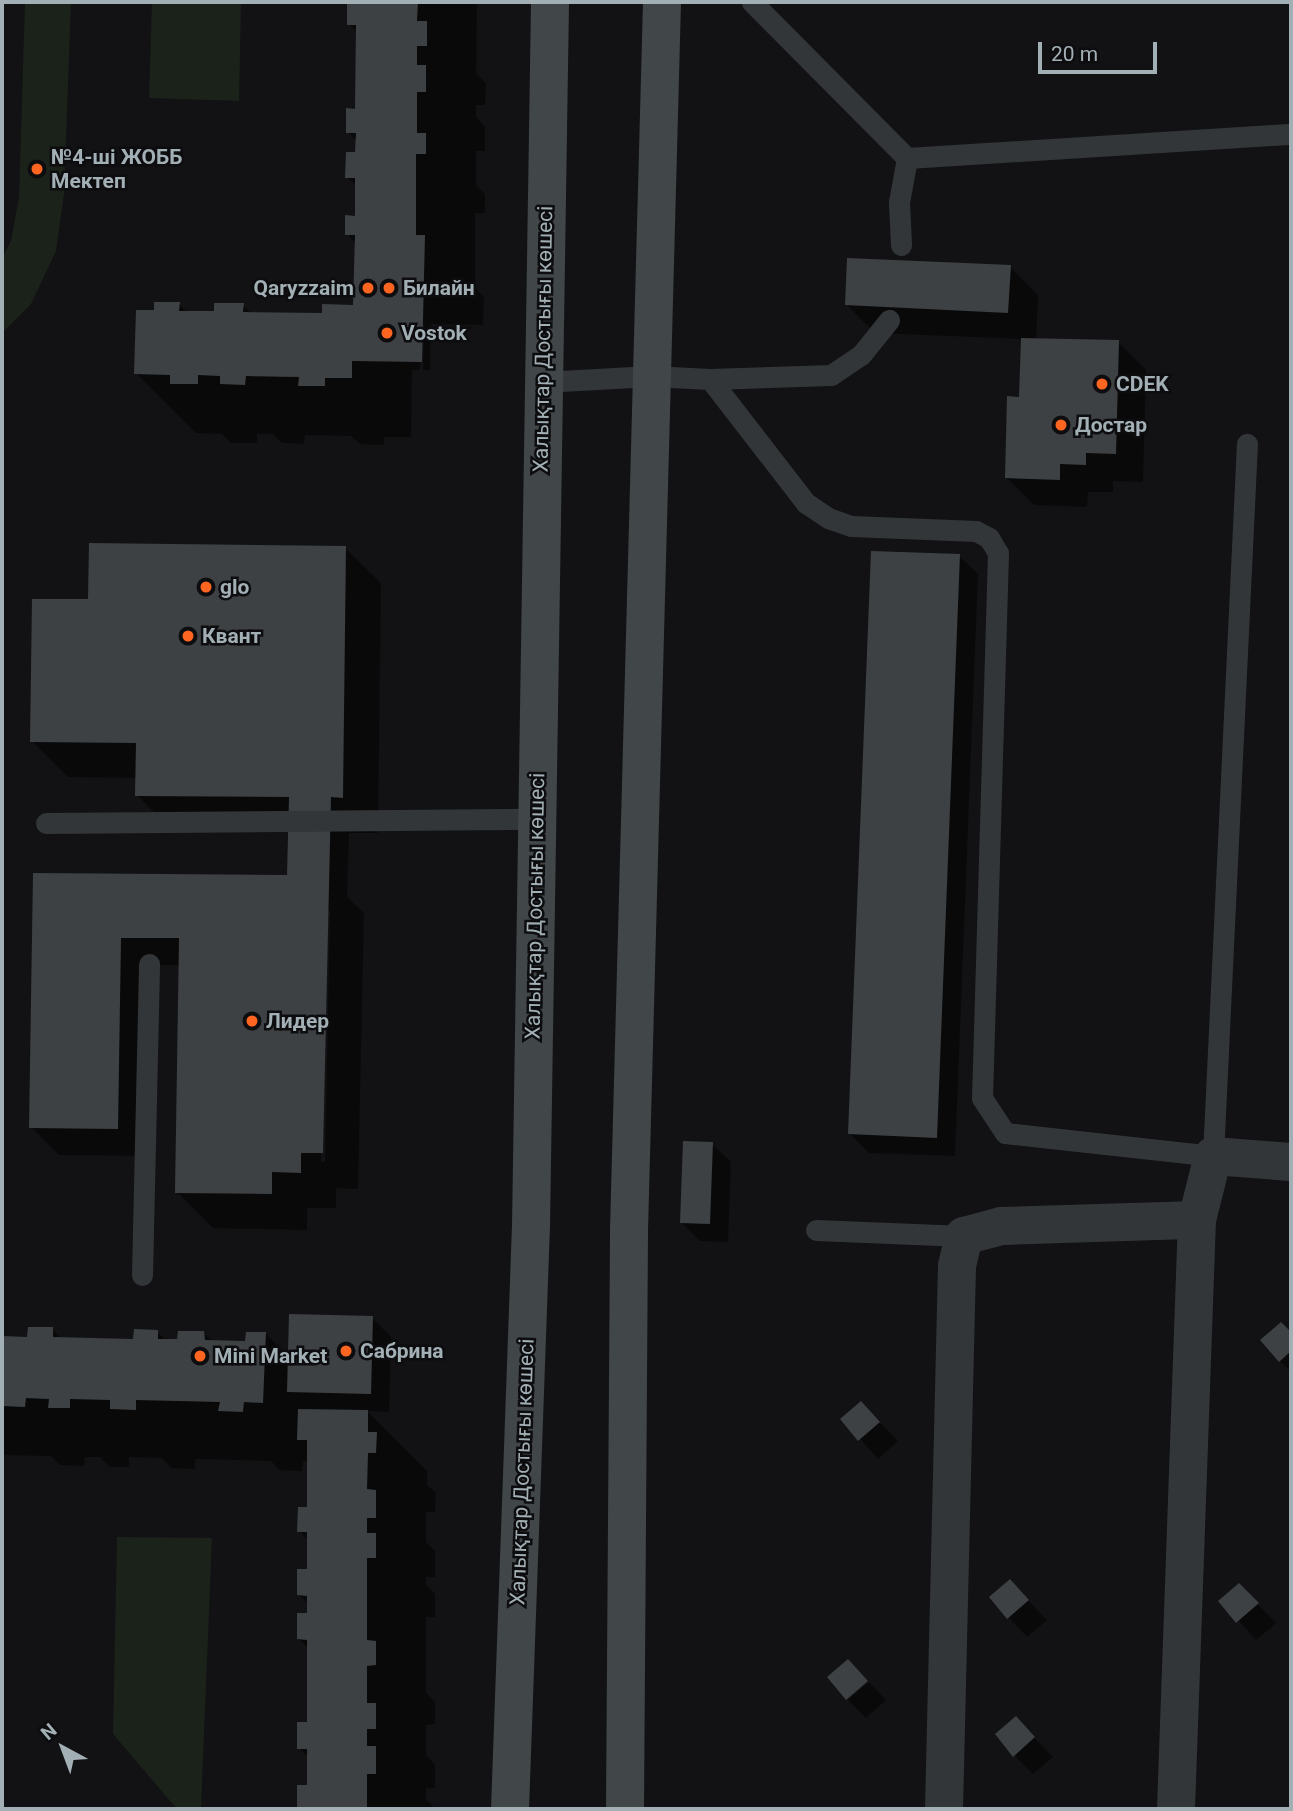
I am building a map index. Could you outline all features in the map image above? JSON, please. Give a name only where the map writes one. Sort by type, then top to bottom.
[{"type":"main road","name":"Халықтар Достығы көшесі","points":[[510,1809],[531,1226],[542,382],[550,2]]},
{"type":"main road","points":[[625,1809],[629,1230],[662,2]]},
{"type":"street","points":[[1176,1809],[1198,1220],[1213,1156],[1291,1162]]},
{"type":"street","points":[[944,1809],[957,1266],[964,1237],[1002,1226],[1198,1220]]},
{"type":"lane","points":[[752,2],[907,158],[1290,134]]},
{"type":"lane","points":[[901,245],[899,202],[907,158]]},
{"type":"lane","points":[[542,382],[651,376],[709,379],[831,375],[861,355],[889,320]]},
{"type":"lane","points":[[709,379],[806,503],[828,518],[851,526],[976,531],[989,538],[998,553],[982,1098],[1005,1133],[1213,1156],[1247,444]]},
{"type":"lane","points":[[46,823],[537,819]]},
{"type":"lane","points":[[142,1275],[149,964]]},
{"type":"lane","points":[[816,1230],[964,1237]]},
{"type":"shaded area","points":[[25,2],[71,2],[64,194],[56,251],[31,304],[2,333],[2,258],[11,241],[19,197]]},
{"type":"shaded area","points":[[152,2],[241,2],[239,101],[149,98]]},
{"type":"shaded area","points":[[117,1537],[212,1538],[201,1809],[177,1809],[113,1734]]},
{"type":"building","points":[[347,2],[418,2],[417,21],[427,21],[427,46],[417,46],[417,65],[426,65],[426,92],[417,92],[417,133],[426,133],[426,154],[416,154],[416,235],[425,235],[422,362],[352,361],[352,378],[325,378],[325,386],[298,386],[299,377],[246,376],[245,385],[220,384],[220,376],[198,375],[198,384],[170,384],[170,375],[134,374],[136,310],[154,310],[154,302],[180,302],[179,311],[214,311],[214,303],[244,303],[243,312],[322,313],[322,304],[353,305],[355,235],[345,235],[345,215],[355,216],[355,178],[345,178],[346,152],[355,152],[356,133],[346,133],[346,108],[355,109],[356,25],[347,25]]},
{"type":"building","points":[[847,258],[1011,265],[1008,313],[845,305]]},
{"type":"building","name":"Достар","points":[[1021,338],[1119,340],[1116,454],[1086,453],[1086,465],[1060,464],[1060,480],[1005,478],[1007,396],[1019,397]]},
{"type":"building","points":[[89,543],[346,546],[343,798],[331,797],[323,1153],[301,1153],[301,1173],[272,1172],[272,1194],[175,1193],[179,938],[121,938],[118,1129],[29,1128],[33,873],[287,875],[289,797],[135,796],[136,743],[30,742],[32,599],[88,599]]},
{"type":"building","points":[[871,551],[960,554],[937,1138],[848,1134]]},
{"type":"building","points":[[683,1141],[713,1142],[710,1224],[680,1223]]},
{"type":"building","points":[[289,1314],[373,1316],[371,1394],[287,1392]]},
{"type":"building","points":[[1281,1322],[1291,1332],[1291,1351],[1279,1362],[1260,1340]]},
{"type":"building","points":[[28,1327],[53,1327],[53,1337],[133,1339],[134,1329],[158,1330],[158,1339],[177,1339],[178,1331],[204,1331],[205,1340],[245,1341],[246,1332],[266,1332],[263,1403],[244,1402],[243,1412],[218,1411],[220,1402],[136,1400],[136,1410],[110,1409],[110,1400],[70,1399],[70,1408],[48,1408],[49,1399],[26,1398],[25,1407],[2,1406],[2,1336],[27,1337]]},
{"type":"building","points":[[861,1401],[880,1422],[858,1441],[840,1419]]},
{"type":"building","points":[[298,1409],[368,1410],[368,1432],[377,1432],[376,1453],[368,1453],[367,1489],[376,1490],[376,1518],[367,1518],[367,1533],[376,1533],[376,1558],[367,1558],[367,1640],[376,1641],[376,1665],[367,1666],[367,1703],[376,1703],[376,1729],[367,1729],[367,1746],[376,1746],[376,1774],[367,1774],[367,1809],[297,1809],[297,1785],[307,1785],[307,1749],[297,1749],[297,1722],[307,1722],[307,1640],[297,1639],[297,1613],[307,1613],[307,1596],[297,1595],[297,1569],[307,1569],[307,1532],[297,1532],[298,1507],[307,1507],[307,1440],[297,1440]]},
{"type":"building","points":[[1010,1579],[1029,1600],[1007,1619],[989,1597]]},
{"type":"building","points":[[1239,1583],[1259,1603],[1236,1623],[1218,1601]]},
{"type":"building","points":[[848,1659],[868,1681],[846,1700],[827,1677]]},
{"type":"building","points":[[1016,1716],[1035,1737],[1013,1757],[995,1734]]},
{"type":"place","name":"№4-ші ЖОББ Мектеп","points":[[37,169]]},
{"type":"place","name":"Qaryzzaim","points":[[368,288]]},
{"type":"place","name":"Билайн","points":[[389,288]]},
{"type":"place","name":"Vostok","points":[[387,333]]},
{"type":"place","name":"CDEK","points":[[1102,384]]},
{"type":"place","name":"Достар","points":[[1061,425]]},
{"type":"place","name":"glo","points":[[206,587]]},
{"type":"place","name":"Квант","points":[[188,636]]},
{"type":"place","name":"Лидер","points":[[252,1021]]},
{"type":"place","name":"Сабрина","points":[[346,1351]]},
{"type":"place","name":"Mini Market","points":[[200,1356]]}]
